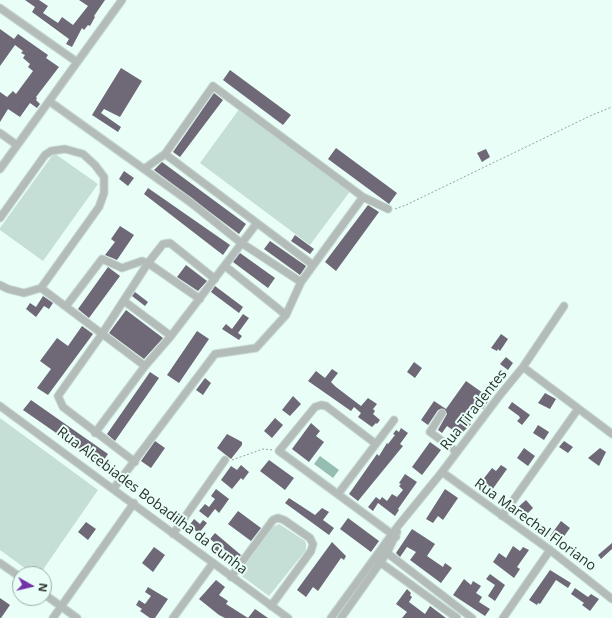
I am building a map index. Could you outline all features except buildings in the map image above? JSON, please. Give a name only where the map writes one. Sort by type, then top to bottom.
[{"type":"street","points":[[0,169],[122,0]]},
{"type":"street","points":[[0,8],[77,62]]},
{"type":"street","points":[[144,169],[165,154],[213,86],[363,197],[388,209]]},
{"type":"street","points":[[49,101],[144,169],[240,242],[302,282]]},
{"type":"street","points":[[0,133],[17,145]]},
{"type":"street","points":[[0,218],[45,155],[51,151],[65,149],[74,150],[83,154],[100,170],[104,177],[102,201],[41,288],[24,293],[8,289],[0,285]]},
{"type":"street","points":[[165,154],[313,265]]},
{"type":"street","points":[[114,488],[215,354],[256,348],[286,315],[302,282],[313,265],[363,197]]},
{"type":"street","points":[[95,433],[145,366],[171,336],[216,278],[240,242],[257,223]]},
{"type":"street","points":[[135,462],[63,408],[58,396],[124,302],[160,246],[167,242],[216,278]]},
{"type":"street","points":[[67,305],[100,260],[105,259],[122,268],[142,261],[148,263],[200,299]]},
{"type":"street","points":[[225,266],[286,315]]},
{"type":"street","points":[[41,288],[67,305],[102,334],[145,366]]},
{"type":"street","points":[[124,302],[171,336]]},
{"type":"street","name":"Rua Tiradentes","points":[[341,618],[378,561],[398,526],[442,472],[500,395],[523,368],[564,306]]},
{"type":"street","points":[[523,368],[612,434]]},
{"type":"street","points":[[376,444],[326,406],[322,405],[315,407],[279,451],[394,535]]},
{"type":"street","name":"Rua Alcebiades Bobadilha da Cunha","points":[[0,406],[114,488],[173,534],[288,618]]},
{"type":"street","points":[[502,516],[578,409]]},
{"type":"street","points":[[442,413],[430,432],[457,452]]},
{"type":"street","points":[[338,494],[394,420]]},
{"type":"street","points":[[173,534],[225,460]]},
{"type":"street","name":"Rua Marechal Floriano","points":[[442,472],[550,550],[612,599]]},
{"type":"street","points":[[53,618],[134,503]]},
{"type":"street","points":[[231,577],[273,520],[278,518],[284,520],[310,538],[313,544],[312,551],[271,606]]},
{"type":"street","points":[[503,618],[550,550]]},
{"type":"street","points":[[384,551],[472,618]]},
{"type":"street","points":[[378,561],[457,618]]},
{"type":"street","name":"Rua Tiradentes","points":[[331,618],[378,561]]},
{"type":"street","points":[[173,618],[213,563]]},
{"type":"street","points":[[0,564],[12,572]]},
{"type":"street","points":[[52,600],[77,618]]},
{"type":"path","points":[[388,209],[406,206],[592,115],[612,107]]},
{"type":"path","points":[[225,460],[232,460],[263,450],[279,451]]},
{"type":"shaded area","points":[[240,108],[351,190],[310,245],[200,163]]},
{"type":"shaded area","points":[[54,153],[98,184],[43,261],[0,230],[0,228]]},
{"type":"shaded area","points":[[0,418],[98,490],[46,566],[22,566],[0,550]]},
{"type":"shaded area","points":[[320,456],[339,470],[333,478],[314,464]]},
{"type":"shaded area","points":[[279,524],[305,541],[306,550],[269,596],[239,574],[273,527]]}]
